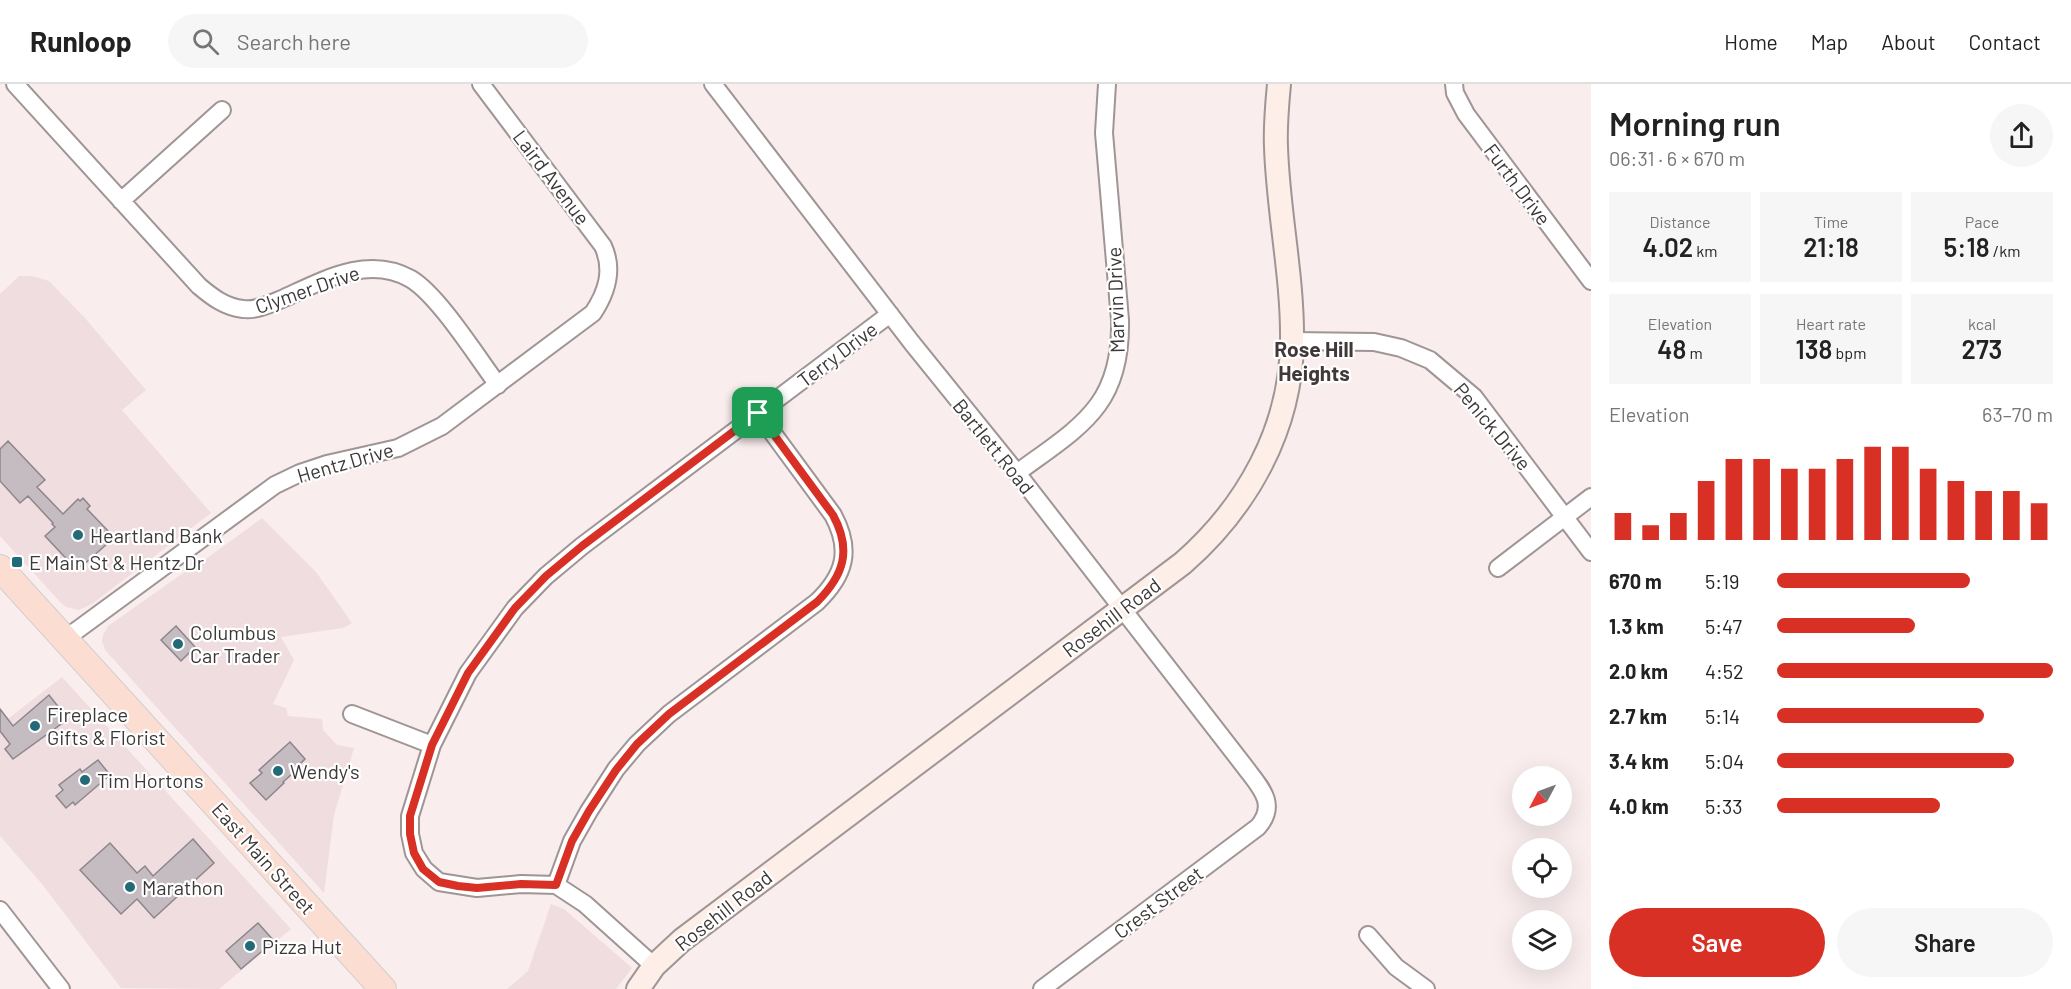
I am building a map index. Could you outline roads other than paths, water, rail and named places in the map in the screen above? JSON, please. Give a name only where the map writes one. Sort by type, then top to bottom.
[{"type":"main road","name":"East Main Street","points":[[0,568],[383,989]]},
{"type":"street","name":"Clymer Drive","points":[[15,84],[209,295],[232,307],[245,310],[270,304],[337,274],[356,269],[393,272],[411,279],[426,291],[439,305],[498,385]]},
{"type":"street","name":"Laird Avenue","points":[[481,84],[597,235],[607,254],[609,275]]},
{"type":"street","name":"Bartlett Road","points":[[713,84],[1245,767],[1263,792],[1268,810]]},
{"type":"street","name":"Marvin Drive","points":[[1017,473],[1089,417],[1108,389],[1116,370],[1121,339],[1104,133],[1107,84]]},
{"type":"street","name":"Rosehill Road","points":[[638,989],[654,966],[699,926],[1200,548],[1221,526],[1245,493],[1269,447],[1279,420],[1291,363],[1292,341],[1276,146],[1279,84]]},
{"type":"street","name":"Furth Drive","points":[[1454,84],[1455,93],[1466,114],[1591,281]]},
{"type":"street","points":[[121,201],[222,110]]},
{"type":"street","name":"Hentz Drive","points":[[65,639],[275,484],[327,464],[398,448],[442,426],[593,313],[606,290],[609,275]]},
{"type":"street","name":"Terry Drive","points":[[556,885],[521,884],[477,888],[439,882],[423,869],[414,853],[410,834],[410,816],[432,745],[468,673],[515,608],[546,576],[582,546],[890,314]]},
{"type":"street","name":"Penick Drive","points":[[1292,341],[1374,342],[1401,348],[1430,360],[1474,397],[1591,552]]},
{"type":"street","points":[[654,966],[585,904],[556,885],[572,841],[589,811],[616,770],[637,744],[669,714],[817,602],[830,590],[838,577],[843,561],[844,545],[840,529],[833,515],[758,413]]},
{"type":"street","points":[[1498,568],[1591,497]]},
{"type":"street","points":[[352,714],[432,745]]},
{"type":"street","name":"Crest Street","points":[[1042,989],[1258,826],[1268,810]]},
{"type":"street","points":[[0,910],[61,989]]},
{"type":"street","points":[[1368,935],[1396,968],[1426,989]]},
{"type":"place","name":"Heartland Bank","points":[[78,535]]},
{"type":"place","name":"E Main St & Hentz Dr","points":[[17,562]]},
{"type":"place","name":"Columbus Car Trader","points":[[178,644]]},
{"type":"place","name":"Fireplace Gifts & Florist","points":[[35,726]]},
{"type":"place","name":"Wendy's","points":[[278,771]]},
{"type":"place","name":"Tim Hortons","points":[[85,780]]},
{"type":"place","name":"Marathon","points":[[130,887]]},
{"type":"place","name":"Pizza Hut","points":[[250,946]]},
{"type":"district","name":"Rose Hill Heights","points":[[1314,360]]}]
